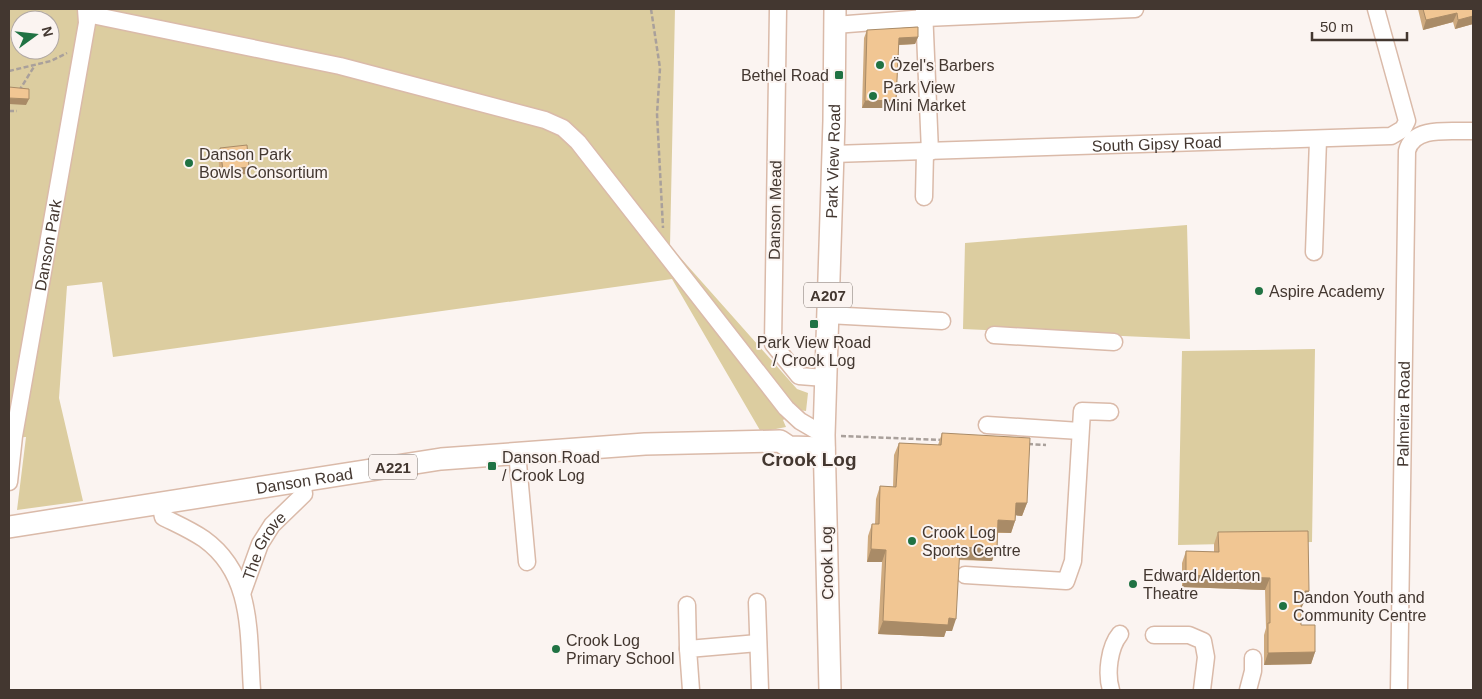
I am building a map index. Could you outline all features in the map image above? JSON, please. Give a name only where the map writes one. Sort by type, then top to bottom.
[{"type":"main road","name":"Park View Road","points":[[824,442],[833,154],[835,17]]},
{"type":"main road","name":"Danson Road","points":[[9,527],[441,459],[645,444],[780,441],[787,434],[824,442]]},
{"type":"main road","name":"Crook Log","points":[[824,442],[830,690]]},
{"type":"street","name":"Danson Mead","points":[[778,9],[773,344],[799,376],[825,378]]},
{"type":"street","points":[[835,17],[925,13],[1135,9]]},
{"type":"street","name":"Palmeira Road","points":[[1376,9],[1406,115],[1408,134],[1399,690]]},
{"type":"street","points":[[87,11],[340,66],[546,120],[563,128],[578,142],[786,408],[824,442]]},
{"type":"street","name":"Danson Park","points":[[9,482],[14,436],[87,11]]},
{"type":"street","points":[[924,197],[927,152],[925,13]]},
{"type":"street","name":"South Gipsy Road","points":[[833,154],[1318,140],[1473,131]]},
{"type":"street","points":[[1314,252],[1318,140]]},
{"type":"street","points":[[827,315],[942,321]]},
{"type":"street","points":[[994,335],[1114,342]]},
{"type":"street","points":[[965,575],[1066,581],[1073,561],[1082,412],[1110,412]]},
{"type":"street","points":[[987,425],[1046,437],[1080,431]]},
{"type":"street","points":[[517,452],[527,562]]},
{"type":"street","name":"The Grove","points":[[252,690],[243,591],[260,544],[272,525],[304,494],[302,481]]},
{"type":"street","name":"The Grove","points":[[160,503],[163,517],[204,539],[218,552],[243,591]]},
{"type":"street","points":[[757,602],[760,690]]},
{"type":"street","points":[[687,605],[688,649],[692,690]]},
{"type":"street","points":[[1111,690],[1109,676],[1114,642],[1120,634]]},
{"type":"street","points":[[1154,635],[1189,635],[1203,641],[1206,657],[1202,690]]},
{"type":"street","points":[[688,649],[758,643]]},
{"type":"street","points":[[1248,690],[1253,671],[1253,658]]},
{"type":"path","points":[[651,9],[660,68],[658,160],[663,227],[657,244]]},
{"type":"path","points":[[9,70],[51,61],[82,46]]},
{"type":"path","points":[[16,94],[35,65]]},
{"type":"path","points":[[14,90],[19,91]]},
{"type":"path","points":[[9,111],[17,111]]},
{"type":"path","points":[[1026,444],[1046,437]]},
{"type":"path","points":[[824,442],[949,441]]},
{"type":"shaded area","points":[[9,9],[675,9],[670,246],[797,389],[808,393],[806,411],[798,410],[783,420],[786,427],[761,432],[672,279],[113,357],[102,282],[67,286],[59,398],[83,501],[17,510],[26,437],[9,438]]},
{"type":"shaded area","points":[[1187,225],[1190,339],[963,329],[965,243]]},
{"type":"shaded area","points":[[1315,349],[1312,542],[1178,545],[1182,351]]},
{"type":"building","points":[[1423,9],[1473,9],[1473,16],[1458,20],[1457,13],[1426,20]]},
{"type":"building","points":[[918,27],[918,37],[899,38],[896,100],[865,101],[867,30]]},
{"type":"building","points":[[9,87],[29,89],[29,99],[9,98]]},
{"type":"building","points":[[247,145],[249,167],[223,170],[220,148]]},
{"type":"building","name":"Crook Log Sports Centre","points":[[942,433],[1030,438],[1027,503],[1016,503],[1015,521],[998,520],[997,549],[960,547],[956,619],[949,618],[948,625],[883,621],[886,550],[871,549],[872,524],[879,524],[880,486],[896,487],[899,443],[941,445]]},
{"type":"building","name":"Dandon Youth and Community Centre","points":[[1308,531],[1309,591],[1305,591],[1305,597],[1301,598],[1301,625],[1315,625],[1315,652],[1268,653],[1270,578],[1186,575],[1186,551],[1219,552],[1218,532]]},
{"type":"place","name":"Özel's Barbers","points":[[880,65]]},
{"type":"place","name":"Bethel Road","points":[[839,75]]},
{"type":"place","name":"Park View Mini Market","points":[[873,96]]},
{"type":"place","name":"Danson Park Bowls Consortium","points":[[189,163]]},
{"type":"place","name":"Aspire Academy","points":[[1259,291]]},
{"type":"place","name":"Park View Road / Crook Log","points":[[814,324]]},
{"type":"place","name":"Danson Road / Crook Log","points":[[492,466]]},
{"type":"place","name":"Crook Log Sports Centre","points":[[912,541]]},
{"type":"place","name":"Edward Alderton Theatre","points":[[1133,584]]},
{"type":"place","name":"Dandon Youth and Community Centre","points":[[1283,606]]},
{"type":"place","name":"Crook Log Primary School","points":[[556,649]]},
{"type":"district","name":"Crook Log","points":[[809,459]]}]
